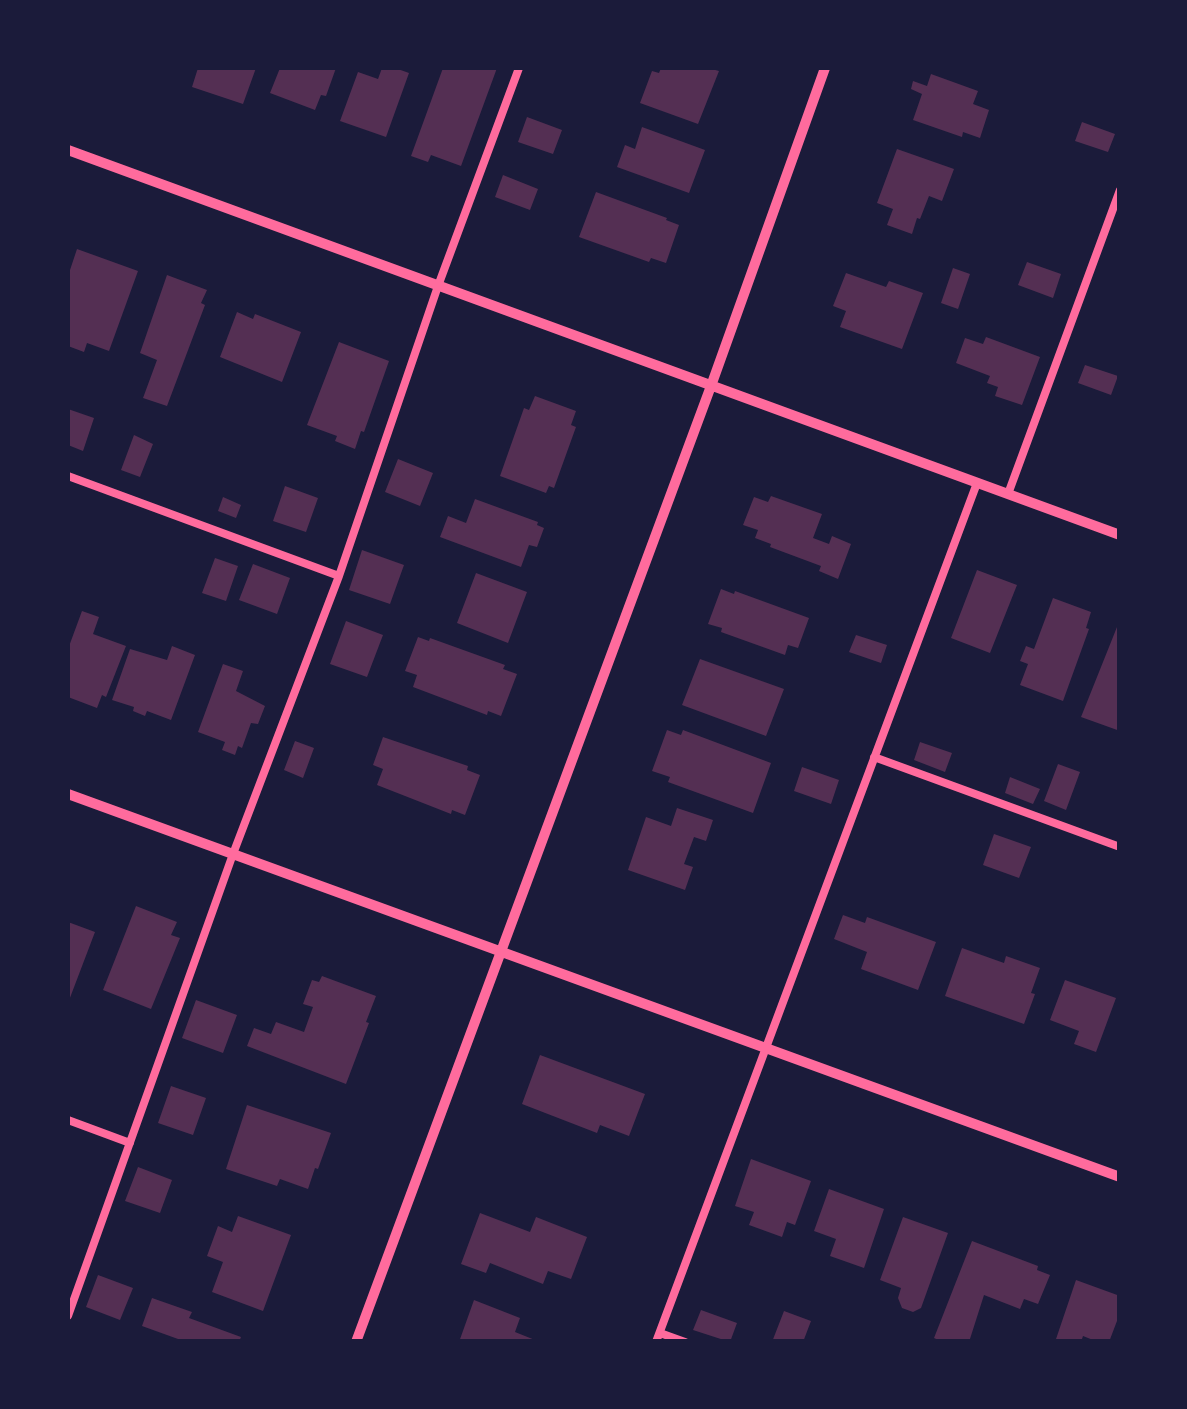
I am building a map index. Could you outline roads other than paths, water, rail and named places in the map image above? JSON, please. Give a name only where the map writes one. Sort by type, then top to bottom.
[{"type":"street","points":[[356,1342],[825,68]]},
{"type":"street","points":[[68,150],[1120,536]]},
{"type":"street","points":[[68,794],[1120,1177]]},
{"type":"lane","points":[[68,1316],[233,854],[339,576],[438,286],[519,68]]},
{"type":"lane","points":[[1008,494],[1120,190]]},
{"type":"lane","points":[[68,476],[339,576]]},
{"type":"lane","points":[[684,1342],[658,1337],[977,483]]},
{"type":"lane","points":[[874,758],[1120,847]]},
{"type":"lane","points":[[68,1120],[130,1143]]}]
